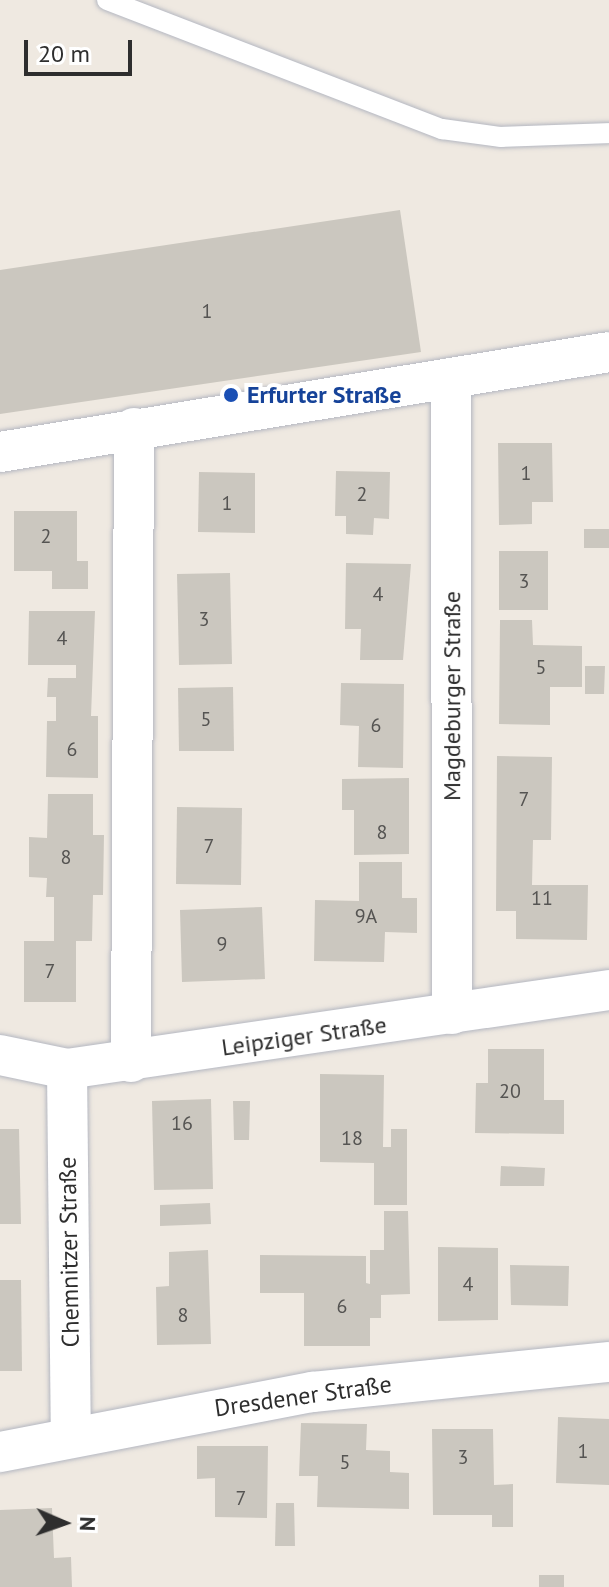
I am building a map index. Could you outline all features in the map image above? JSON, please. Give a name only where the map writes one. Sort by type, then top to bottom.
[{"type":"street","points":[[0,452],[609,352]]},
{"type":"street","name":"Magdeburger Straße","points":[[451,378],[452,1014]]},
{"type":"street","points":[[131,1062],[134,428]]},
{"type":"street","name":"Leipziger Straße","points":[[0,1055],[67,1069],[609,990]]},
{"type":"street","name":"Chemnitzer Straße","points":[[67,1069],[71,1435]]},
{"type":"street","name":"Dresdener Straße","points":[[0,1452],[71,1435],[313,1392],[609,1362]]},
{"type":"lane","points":[[107,0],[442,129],[501,137],[609,133]]},
{"type":"building","points":[[400,210],[421,352],[0,414],[0,270]]},
{"type":"building","points":[[498,443],[552,443],[553,502],[532,502],[532,524],[499,525]]},
{"type":"building","points":[[336,471],[390,472],[389,519],[374,518],[373,535],[346,534],[346,516],[335,516]]},
{"type":"building","points":[[199,472],[255,473],[255,533],[198,532]]},
{"type":"building","points":[[14,511],[77,511],[77,561],[88,561],[88,589],[52,589],[52,571],[14,571]]},
{"type":"building","points":[[584,529],[609,529],[609,548],[584,548]]},
{"type":"building","points":[[499,551],[548,551],[548,610],[499,610]]},
{"type":"building","points":[[346,563],[411,564],[403,660],[360,660],[361,629],[345,629]]},
{"type":"building","points":[[230,573],[232,664],[179,665],[177,574]]},
{"type":"building","points":[[29,611],[95,611],[91,716],[98,716],[98,778],[46,777],[47,721],[56,721],[56,697],[47,697],[48,678],[76,678],[76,665],[28,665]]},
{"type":"building","points":[[500,620],[532,620],[533,645],[582,646],[582,687],[550,687],[550,725],[499,724]]},
{"type":"building","points":[[585,666],[605,666],[604,694],[585,694]]},
{"type":"building","points":[[341,683],[404,684],[403,768],[358,767],[359,726],[340,725]]},
{"type":"building","points":[[233,687],[234,751],[179,751],[178,688]]},
{"type":"building","points":[[497,756],[552,757],[551,840],[533,840],[532,885],[588,885],[587,940],[516,939],[516,911],[496,911]]},
{"type":"building","points":[[409,778],[409,854],[354,855],[354,810],[342,810],[342,779]]},
{"type":"building","points":[[48,794],[93,794],[93,835],[104,835],[103,895],[93,895],[92,941],[76,941],[76,1002],[24,1002],[24,941],[54,941],[54,897],[46,897],[47,878],[29,877],[29,837],[47,838]]},
{"type":"building","points":[[177,807],[242,808],[241,885],[176,884]]},
{"type":"building","points":[[359,862],[402,862],[402,898],[417,898],[417,933],[385,932],[384,962],[314,961],[315,900],[359,901]]},
{"type":"building","points":[[262,907],[265,979],[182,982],[180,910]]},
{"type":"building","points":[[488,1049],[544,1049],[544,1100],[564,1100],[564,1134],[475,1133],[476,1083],[488,1083]]},
{"type":"building","points":[[320,1074],[384,1075],[383,1147],[391,1147],[391,1129],[407,1129],[407,1205],[374,1205],[374,1163],[320,1162]]},
{"type":"building","points":[[211,1099],[213,1189],[154,1190],[152,1101]]},
{"type":"building","points":[[233,1101],[250,1101],[249,1140],[234,1140]]},
{"type":"building","points":[[0,1129],[19,1129],[21,1224],[0,1224]]},
{"type":"building","points":[[501,1166],[545,1168],[544,1186],[500,1186]]},
{"type":"building","points":[[210,1203],[211,1224],[160,1226],[160,1205]]},
{"type":"building","points":[[384,1211],[408,1211],[410,1294],[381,1295],[381,1318],[370,1318],[370,1346],[304,1346],[304,1293],[260,1293],[260,1255],[366,1256],[366,1283],[370,1284],[370,1250],[384,1250]]},
{"type":"building","points":[[438,1247],[498,1248],[498,1320],[438,1321]]},
{"type":"building","points":[[208,1250],[211,1344],[157,1345],[156,1287],[169,1286],[169,1252]]},
{"type":"building","points":[[510,1265],[569,1266],[568,1306],[511,1305]]},
{"type":"building","points":[[0,1280],[21,1280],[22,1371],[0,1371]]},
{"type":"building","points":[[558,1417],[609,1419],[609,1485],[556,1483]]},
{"type":"building","points":[[301,1423],[367,1424],[366,1450],[390,1451],[390,1472],[409,1473],[409,1509],[317,1507],[318,1476],[299,1476]]},
{"type":"building","points":[[432,1429],[493,1429],[494,1485],[513,1484],[513,1527],[492,1527],[492,1515],[433,1515]]},
{"type":"building","points":[[197,1446],[268,1446],[267,1518],[215,1517],[215,1478],[197,1479]]},
{"type":"building","points":[[276,1503],[294,1503],[295,1546],[275,1546]]},
{"type":"building","points":[[52,1508],[54,1558],[71,1557],[72,1587],[0,1587],[0,1510]]},
{"type":"building","points":[[539,1575],[564,1575],[564,1587],[539,1587]]},
{"type":"place","name":"Erfurter Straße","points":[[231,395]]}]
